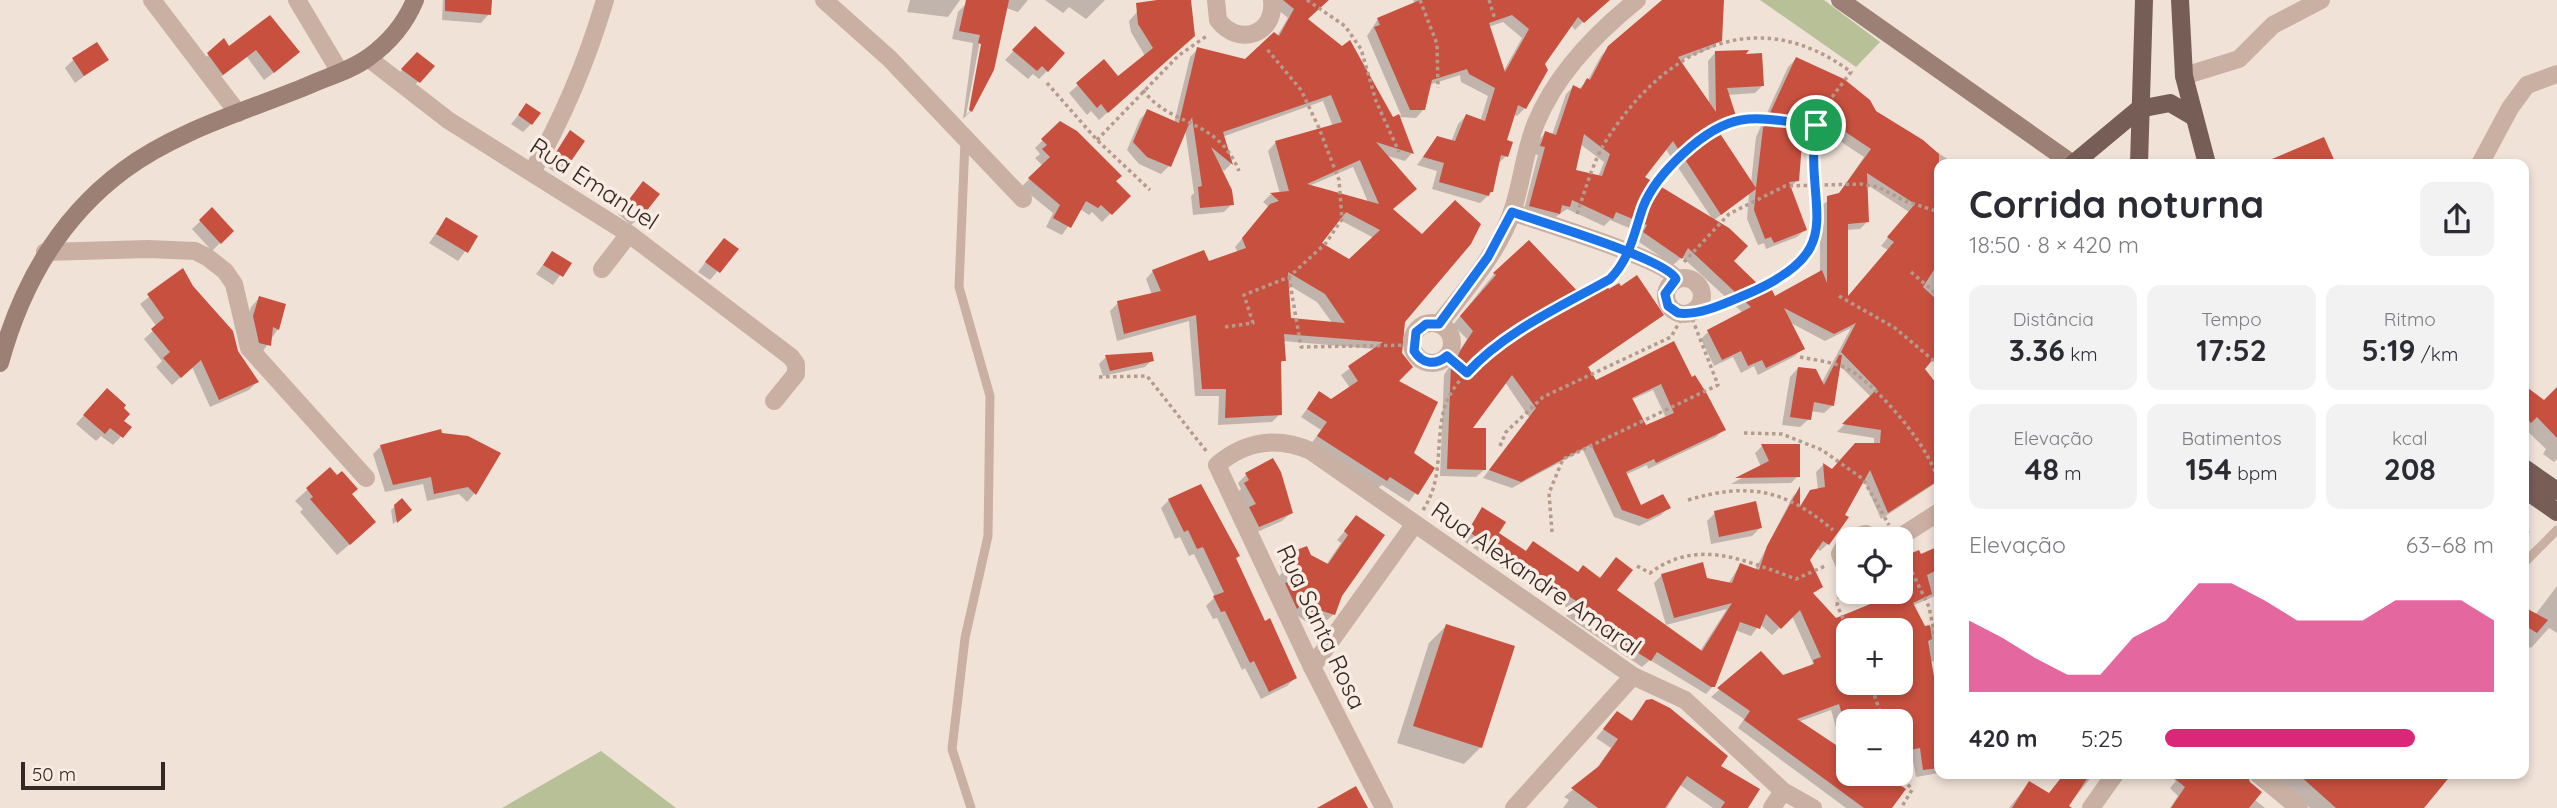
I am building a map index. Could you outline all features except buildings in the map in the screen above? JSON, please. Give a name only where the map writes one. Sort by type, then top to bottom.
[{"type":"main road","points":[[2140,159],[2139,109],[2144,0]]},
{"type":"main road","points":[[2180,0],[2184,76],[2206,159]]},
{"type":"main road","points":[[2079,159],[2139,109],[2170,103],[2193,117]]},
{"type":"main road","points":[[2529,471],[2557,491]]},
{"type":"main road","points":[[2529,492],[2557,512]]},
{"type":"street","points":[[152,0],[238,113]]},
{"type":"street","points":[[297,0],[340,72]]},
{"type":"street","points":[[1,356],[23,294],[45,252],[82,208],[124,170],[168,145],[368,58],[395,33],[415,0]]},
{"type":"street","points":[[532,172],[564,116],[590,52],[606,0]]},
{"type":"street","points":[[824,0],[890,59],[1023,199]]},
{"type":"street","points":[[1216,0],[1215,11],[1222,26],[1231,34],[1252,35],[1270,19],[1272,0]]},
{"type":"street","points":[[1439,324],[1452,338],[1447,356],[1436,363],[1423,361],[1412,345],[1420,327],[1439,324],[1488,257],[1512,212],[1522,166],[1536,122],[1561,78],[1601,28],[1637,0]]},
{"type":"street","points":[[1840,0],[2066,159]]},
{"type":"street","points":[[2184,76],[2239,59],[2273,25],[2321,0]]},
{"type":"street","name":"Rua Emanuel","points":[[368,58],[418,99],[629,234],[791,356],[796,364],[796,374],[774,401]]},
{"type":"street","points":[[2483,159],[2510,108],[2527,85],[2557,74]]},
{"type":"street","points":[[1512,212],[1628,252],[1675,277],[1688,278],[1698,284],[1702,300],[1690,312],[1673,310],[1666,300],[1667,288],[1675,277]]},
{"type":"street","points":[[601,269],[629,234]]},
{"type":"street","points":[[45,252],[148,249],[195,251],[207,257],[225,271],[234,284],[249,348],[366,478]]},
{"type":"street","name":"Rua Alexandre Amaral","points":[[1217,465],[1231,453],[1266,441],[1294,443],[1311,450],[1633,676],[1685,700],[1783,791],[1813,808]]},
{"type":"street","name":"Rua Santa Rosa","points":[[1217,465],[1312,667],[1384,808]]},
{"type":"street","points":[[1907,527],[1934,514]]},
{"type":"street","points":[[1312,667],[1414,524]]},
{"type":"street","points":[[1514,808],[1633,676]]},
{"type":"street","points":[[2091,808],[2111,779]]},
{"type":"street","points":[[2264,779],[2299,808]]},
{"type":"street","points":[[1772,808],[1783,791]]},
{"type":"lane","points":[[965,139],[959,287],[990,396],[988,537],[964,638],[952,749],[971,808]]},
{"type":"lane","points":[[2529,559],[2557,530]]},
{"type":"path","points":[[1307,0],[1345,26],[1361,49],[1376,101],[1399,152]]},
{"type":"path","points":[[1420,0],[1437,44],[1438,88]]},
{"type":"path","points":[[1489,0],[1496,19]]},
{"type":"path","points":[[1097,140],[1178,56],[1222,26]]},
{"type":"path","points":[[1225,327],[1253,323],[1244,295],[1290,277],[1326,243],[1342,219],[1339,180],[1301,90],[1252,35]]},
{"type":"path","points":[[1500,446],[1506,432],[1543,397],[1671,337],[1690,312],[1723,304],[1756,290],[1795,267],[1815,239],[1819,220],[1813,158],[1816,125],[1850,72],[1836,61],[1788,38],[1765,35],[1722,41],[1692,56],[1657,82],[1631,108],[1604,145],[1571,233]]},
{"type":"path","points":[[1047,83],[1097,140],[1150,190]]},
{"type":"path","points":[[1143,90],[1160,107],[1204,128],[1227,147],[1239,171]]},
{"type":"path","points":[[1414,524],[1434,493],[1446,405],[1467,373],[1480,359],[1512,337],[1610,279],[1620,269],[1644,204],[1667,169],[1708,135],[1740,120],[1816,125]]},
{"type":"path","points":[[1675,277],[1698,243],[1728,214],[1785,186],[1861,184],[1878,187],[1905,201],[1934,210]]},
{"type":"path","points":[[1911,272],[1934,292]]},
{"type":"path","points":[[1290,277],[1301,347],[1412,345]]},
{"type":"path","points":[[1839,296],[1895,328],[1934,361]]},
{"type":"path","points":[[1552,532],[1549,493],[1563,460],[1718,385],[1690,312]]},
{"type":"path","points":[[1447,356],[1467,373]]},
{"type":"path","points":[[1800,358],[1834,363],[1856,374],[1897,414],[1917,441],[1934,475]]},
{"type":"path","points":[[1099,377],[1147,376],[1217,465]]},
{"type":"path","points":[[1744,433],[1782,434],[1822,450],[1863,479],[1884,527]]},
{"type":"path","points":[[1688,500],[1718,491],[1750,489],[1779,495],[1836,532]]},
{"type":"path","points":[[1637,566],[1650,573],[1665,561],[1708,552],[1752,562],[1796,579],[1836,571]]},
{"type":"path","points":[[1913,574],[1929,607],[1934,632]]},
{"type":"path","points":[[1901,808],[1912,790],[1909,786]]},
{"type":"green space","points":[[1760,0],[1824,0],[1880,42],[1856,67]]},
{"type":"green space","points":[[601,751],[676,808],[502,808]]},
{"type":"route","points":[[1816,125],[1740,120],[1708,135],[1667,169],[1644,204],[1628,252],[1620,269],[1610,279],[1512,337],[1480,359],[1467,373],[1447,356],[1436,363],[1429,363],[1423,361],[1414,351],[1412,345],[1416,332],[1426,324],[1439,324],[1488,257],[1512,212],[1607,244],[1628,252],[1663,267],[1676,279],[1665,294],[1668,306],[1678,313],[1690,313],[1723,304],[1784,275],[1804,257],[1815,239],[1819,220],[1813,158],[1816,125]]}]
